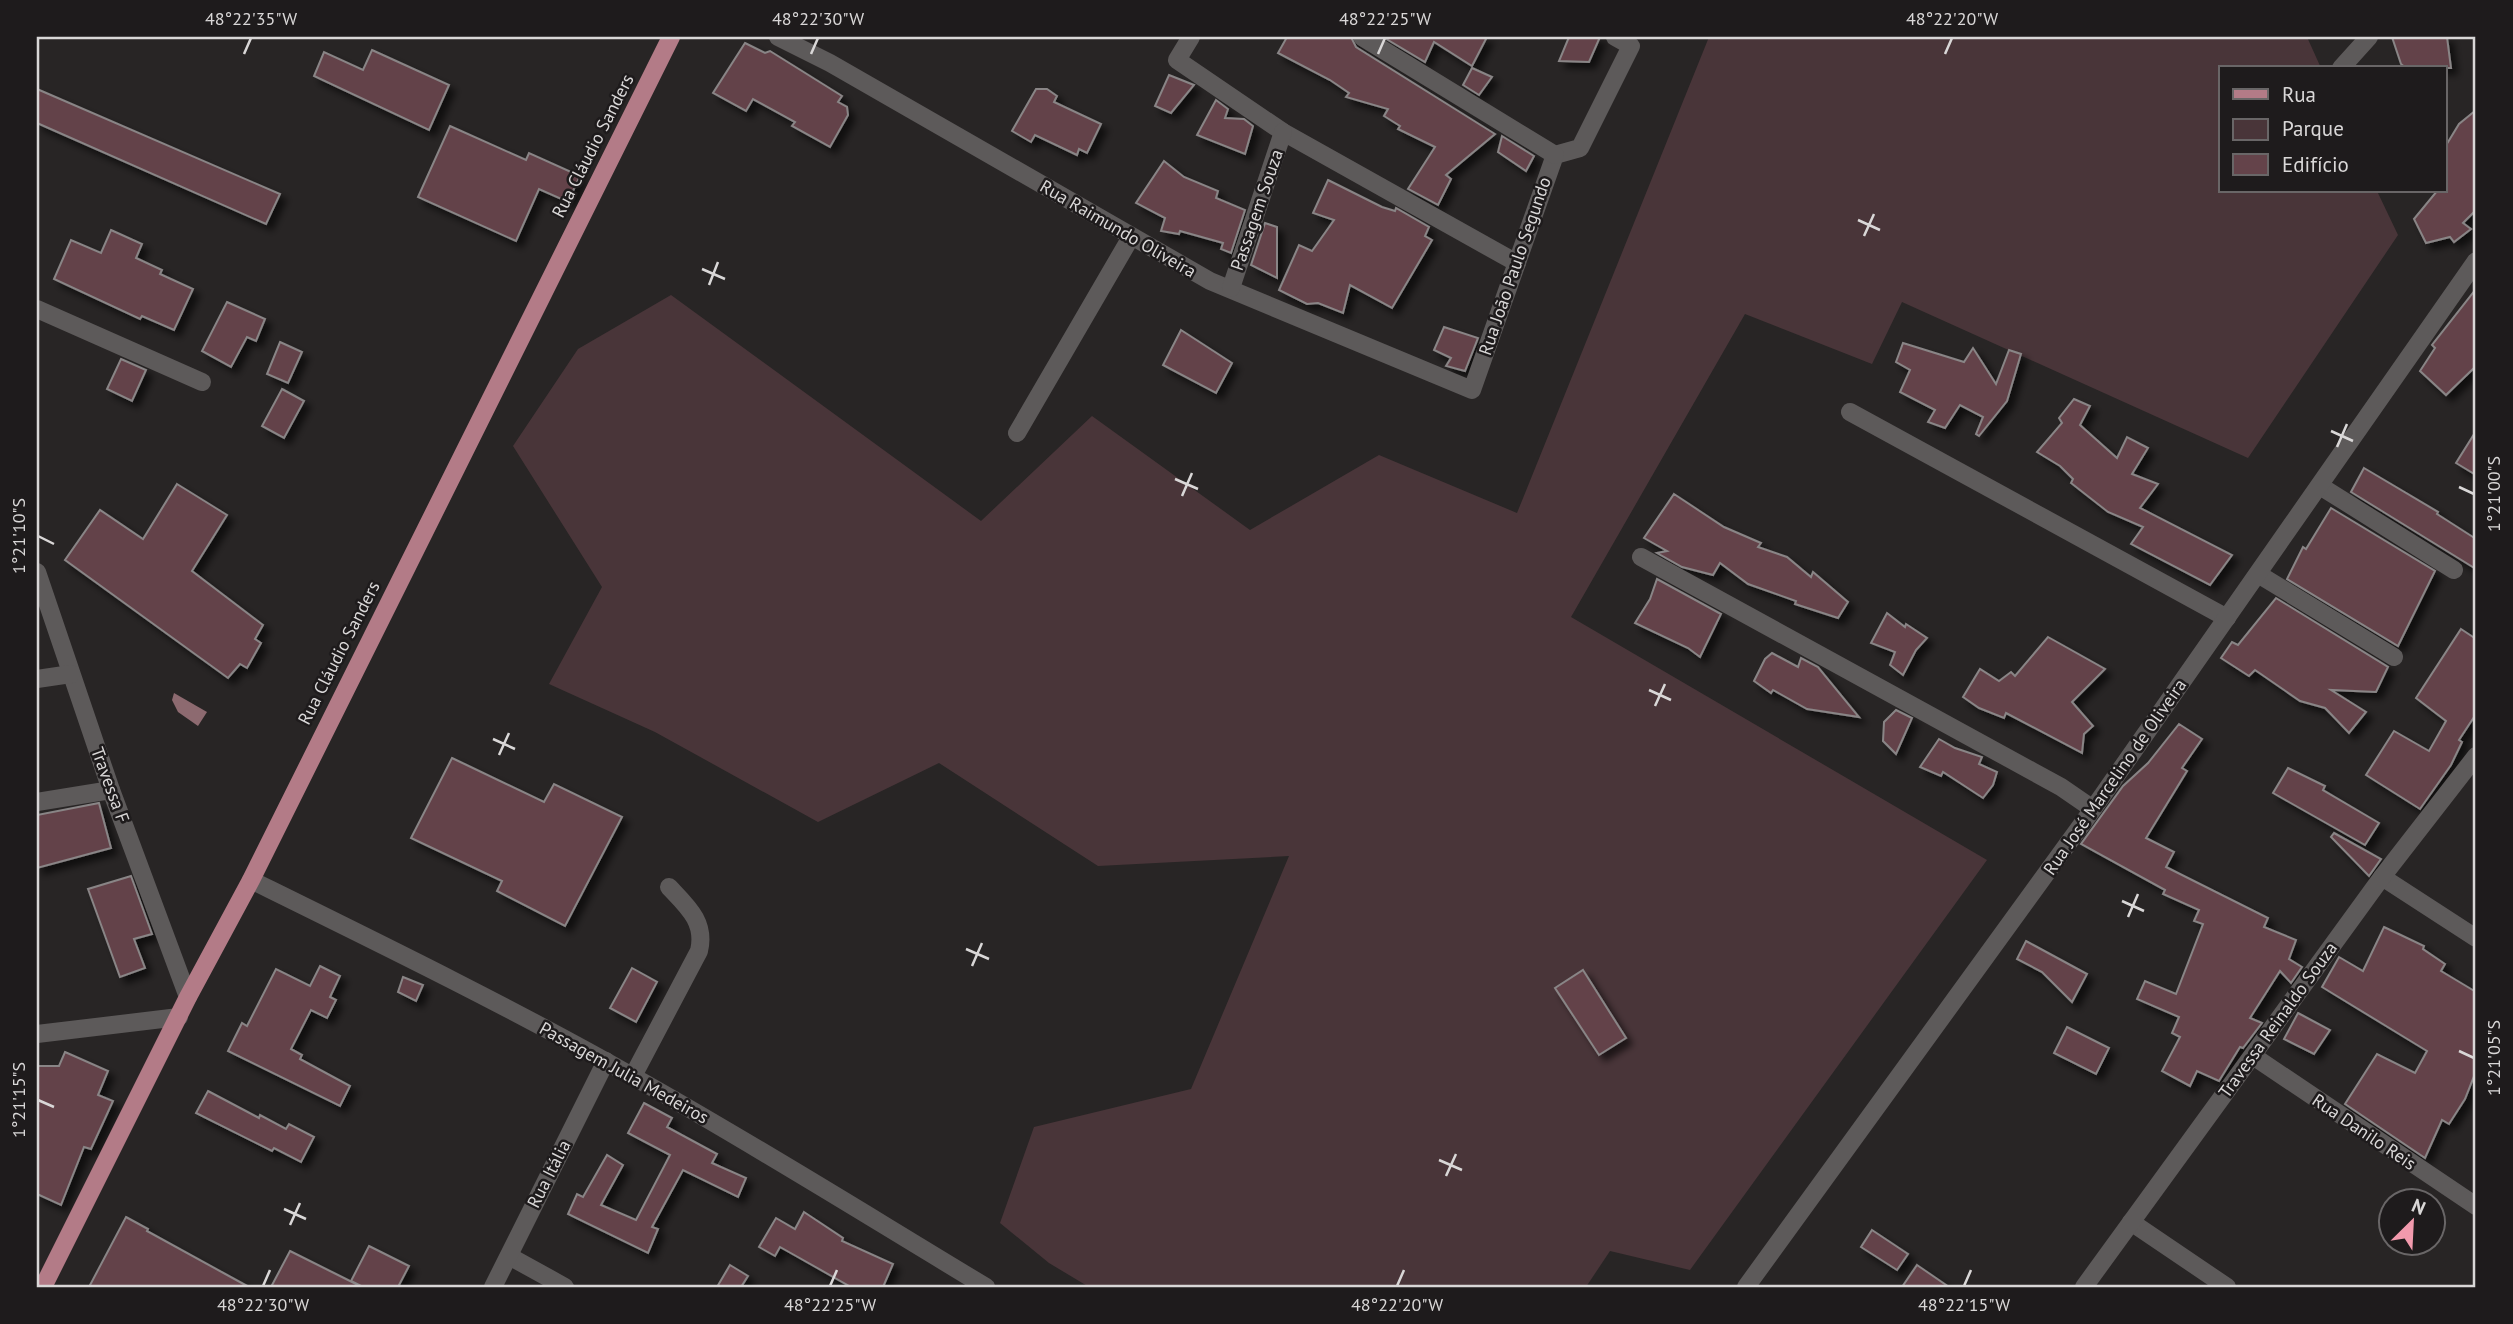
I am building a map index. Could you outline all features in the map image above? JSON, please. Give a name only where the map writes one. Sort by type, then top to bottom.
[{"type":"main road","name":"Rua Cláudio Sanders","points":[[43,1287],[188,997],[251,880],[671,37]]},
{"type":"street","name":"Rua Raimundo Oliveira","points":[[778,37],[830,63],[1210,281],[1472,390]]},
{"type":"street","points":[[1191,37],[1177,60],[1283,132],[1517,263]]},
{"type":"street","points":[[1362,37],[1555,155]]},
{"type":"street","name":"Rua João Paulo Segundo","points":[[1472,390],[1555,155],[1580,148],[1632,46],[1615,37]]},
{"type":"street","points":[[2343,66],[2369,37]]},
{"type":"street","name":"Passagem Souza","points":[[1231,288],[1283,132]]},
{"type":"street","points":[[1017,433],[1131,237]]},
{"type":"street","name":"Rua José Marcelino de Oliveira","points":[[1746,1287],[2093,809],[2476,261]]},
{"type":"street","points":[[37,309],[202,382]]},
{"type":"street","points":[[1850,412],[2227,618]]},
{"type":"street","points":[[2320,485],[2454,570]]},
{"type":"street","points":[[1641,557],[2061,787],[2093,809]]},
{"type":"street","name":"Travessa F","points":[[37,572],[111,790],[188,997]]},
{"type":"street","points":[[2258,574],[2394,657]]},
{"type":"street","points":[[37,679],[72,674]]},
{"type":"street","name":"Travessa Reinaldo Souza","points":[[2084,1287],[2382,877],[2476,756]]},
{"type":"street","points":[[37,802],[111,790]]},
{"type":"street","points":[[2382,877],[2476,938]]},
{"type":"street","name":"Passagem Julia Medeiros","points":[[251,880],[633,1076],[838,1195],[981,1286]]},
{"type":"street","points":[[633,1076],[699,951],[703,937],[693,912],[668,887]]},
{"type":"street","points":[[37,1034],[179,1017]]},
{"type":"street","name":"Rua Danilo Reis","points":[[2253,1056],[2476,1206]]},
{"type":"street","name":"Rua Itália","points":[[493,1287],[606,1061]]},
{"type":"street","points":[[2131,1222],[2227,1287]]},
{"type":"street","points":[[509,1256],[565,1287]]},
{"type":"green space","points":[[1709,37],[2307,37],[2320,66],[2219,66],[2219,192],[2377,192],[2398,235],[2248,458],[1902,302],[1872,364],[1745,314],[1571,617],[1987,860],[1690,1270],[1610,1251],[1586,1287],[1089,1287],[1049,1263],[1000,1223],[1034,1127],[1191,1089],[1289,856],[1098,866],[939,763],[818,822],[655,732],[549,684],[602,587],[513,446],[578,349],[671,295],[981,521],[1092,416],[1250,530],[1379,455],[1517,513]]},
{"type":"shaded area","points":[[174,693],[207,712],[198,726],[178,712],[172,700]]},
{"type":"building","points":[[1287,37],[1351,37],[1356,47],[1495,134],[1446,175],[1451,179],[1438,205],[1408,189],[1435,147],[1398,129],[1400,126],[1384,116],[1388,109],[1346,97],[1349,93],[1330,80],[1278,53]]},
{"type":"building","points":[[1383,37],[1487,37],[1472,66],[1434,42],[1425,62]]},
{"type":"building","points":[[1569,37],[1600,37],[1589,62],[1559,61]]},
{"type":"building","points":[[2392,37],[2447,37],[2451,68],[2401,64]]},
{"type":"building","points":[[745,43],[765,53],[770,51],[842,96],[838,102],[847,107],[848,115],[830,147],[792,126],[795,122],[753,99],[746,111],[713,93]]},
{"type":"building","points":[[372,50],[449,85],[429,130],[314,76],[324,52],[363,70]]},
{"type":"building","points":[[1472,68],[1492,77],[1479,95],[1463,85]]},
{"type":"building","points":[[1169,75],[1194,85],[1171,113],[1155,106]]},
{"type":"building","points":[[37,89],[280,194],[266,224],[37,123]]},
{"type":"building","points":[[1036,89],[1047,89],[1057,96],[1054,102],[1101,124],[1087,153],[1079,149],[1077,155],[1035,135],[1031,142],[1012,131]]},
{"type":"building","points":[[1216,100],[1228,109],[1225,118],[1244,119],[1253,126],[1245,154],[1197,135]]},
{"type":"building","points":[[2476,110],[2476,210],[2463,223],[2471,229],[2454,242],[2450,237],[2426,243],[2414,219],[2436,192],[2446,192],[2446,145],[2459,124]]},
{"type":"building","points":[[450,126],[526,160],[529,153],[580,176],[568,202],[539,189],[516,241],[418,197]]},
{"type":"building","points":[[1502,136],[1534,156],[1526,171],[1498,152]]},
{"type":"building","points":[[1164,161],[1184,177],[1218,191],[1216,198],[1245,210],[1231,253],[1221,249],[1223,243],[1180,231],[1179,234],[1161,231],[1165,218],[1136,203]]},
{"type":"building","points":[[1328,180],[1382,207],[1395,211],[1396,208],[1429,227],[1425,236],[1432,240],[1392,308],[1350,285],[1343,313],[1318,303],[1307,304],[1279,290],[1299,245],[1312,251],[1334,220],[1313,213]]},
{"type":"building","points":[[1265,223],[1277,227],[1277,278],[1251,265]]},
{"type":"building","points":[[111,230],[142,244],[136,258],[162,270],[160,274],[193,289],[174,330],[142,316],[140,319],[54,279],[71,240],[101,253]]},
{"type":"building","points":[[2476,289],[2476,366],[2446,395],[2420,371],[2435,348],[2432,345]]},
{"type":"building","points":[[227,302],[265,319],[256,341],[247,337],[231,367],[202,351]]},
{"type":"building","points":[[1444,327],[1478,338],[1465,371],[1446,366],[1451,358],[1434,350]]},
{"type":"building","points":[[1181,330],[1232,363],[1216,393],[1163,365]]},
{"type":"building","points":[[280,342],[302,352],[288,383],[267,374]]},
{"type":"building","points":[[1903,343],[1964,362],[1973,348],[1996,384],[2009,350],[2021,354],[2007,401],[1979,436],[1976,434],[1983,417],[1960,405],[1945,428],[1928,422],[1935,410],[1900,392],[1910,370],[1896,362]]},
{"type":"building","points":[[121,359],[146,370],[132,401],[107,389]]},
{"type":"building","points":[[282,389],[304,401],[284,438],[262,426]]},
{"type":"building","points":[[2074,399],[2090,406],[2080,425],[2117,458],[2127,437],[2148,448],[2132,474],[2158,484],[2140,508],[2232,555],[2210,585],[2131,544],[2143,527],[2108,512],[2071,483],[2073,479],[2060,466],[2037,452],[2062,423],[2059,418]]},
{"type":"building","points":[[2476,431],[2476,475],[2456,463]]},
{"type":"building","points":[[2364,468],[2438,512],[2437,514],[2476,539],[2476,569],[2351,492]]},
{"type":"building","points":[[177,484],[227,515],[192,571],[263,625],[255,639],[261,643],[247,668],[240,664],[228,678],[65,560],[100,510],[143,539]]},
{"type":"building","points":[[1674,494],[1724,527],[1761,543],[1758,547],[1787,557],[1811,577],[1813,572],[1848,602],[1838,618],[1748,584],[1720,563],[1713,575],[1682,567],[1657,553],[1667,551],[1644,538]]},
{"type":"building","points":[[2331,508],[2435,571],[2398,646],[2287,579],[2303,547],[2306,549]]},
{"type":"building","points":[[1657,579],[1721,614],[1700,657],[1688,648],[1635,623],[1650,599]]},
{"type":"building","points":[[2276,598],[2388,667],[2376,692],[2331,690],[2366,712],[2349,733],[2325,708],[2300,701],[2255,670],[2249,676],[2221,658],[2232,642],[2238,645]]},
{"type":"building","points":[[1887,613],[1905,627],[1906,624],[1927,638],[1916,650],[1903,675],[1890,665],[1895,652],[1871,643]]},
{"type":"building","points":[[2461,629],[2476,639],[2476,714],[2459,740],[2462,742],[2451,765],[2420,809],[2366,775],[2394,731],[2429,751],[2446,721],[2416,698]]},
{"type":"building","points":[[2048,637],[2105,669],[2072,702],[2093,726],[2084,734],[2082,753],[2006,713],[2004,718],[1979,708],[1963,697],[1980,669],[1999,681],[2011,672],[2015,676]]},
{"type":"building","points":[[1772,653],[1798,667],[1801,658],[1818,667],[1859,717],[1807,709],[1773,690],[1771,693],[1754,681],[1765,659]]},
{"type":"building","points":[[1896,710],[1912,718],[1896,754],[1883,741],[1884,722]]},
{"type":"building","points":[[2179,724],[2202,739],[2182,768],[2187,771],[2146,838],[2174,852],[2166,867],[2268,918],[2264,927],[2296,940],[2289,959],[2302,967],[2291,983],[2280,971],[2250,1018],[2262,1023],[2243,1048],[2240,1047],[2219,1081],[2197,1071],[2190,1086],[2162,1071],[2180,1037],[2172,1033],[2179,1017],[2137,999],[2145,981],[2176,994],[2203,924],[2194,921],[2199,910],[2163,894],[2165,890],[2081,844],[2123,786],[2148,763]]},
{"type":"building","points":[[1939,739],[1955,748],[1982,757],[1979,764],[1997,772],[1993,785],[1983,798],[1943,772],[1941,776],[1920,767]]},
{"type":"building","points":[[452,758],[544,802],[554,784],[622,817],[565,926],[497,891],[502,881],[411,838]]},
{"type":"building","points":[[2288,768],[2325,786],[2323,790],[2379,823],[2365,845],[2273,793]]},
{"type":"building","points":[[99,803],[111,848],[37,868],[37,815]]},
{"type":"building","points":[[2334,833],[2381,859],[2369,876],[2331,837]]},
{"type":"building","points":[[131,876],[152,934],[134,939],[145,968],[120,977],[88,889]]},
{"type":"building","points":[[2384,927],[2424,946],[2423,949],[2445,964],[2441,971],[2476,992],[2476,1071],[2465,1099],[2449,1124],[2442,1120],[2425,1158],[2345,1104],[2377,1054],[2415,1073],[2427,1051],[2322,987],[2339,957],[2363,971]]},
{"type":"building","points":[[2026,941],[2087,974],[2072,1002],[2042,972],[2017,959]]},
{"type":"building","points":[[320,966],[340,976],[330,997],[336,1000],[327,1018],[311,1010],[291,1049],[302,1055],[300,1059],[350,1086],[340,1106],[228,1051],[242,1023],[247,1026],[276,969],[310,986]]},
{"type":"building","points":[[632,968],[657,982],[636,1022],[610,1008]]},
{"type":"building","points":[[1583,970],[1626,1038],[1599,1055],[1555,988]]},
{"type":"building","points":[[403,977],[423,985],[416,1001],[398,992]]},
{"type":"building","points":[[2298,1013],[2330,1030],[2314,1054],[2284,1039]]},
{"type":"building","points":[[2067,1027],[2109,1048],[2096,1074],[2054,1053]]},
{"type":"building","points":[[65,1052],[108,1071],[98,1095],[113,1101],[91,1149],[84,1147],[61,1205],[37,1194],[37,1066],[59,1066]]},
{"type":"building","points":[[208,1091],[259,1118],[260,1115],[286,1129],[289,1124],[314,1137],[301,1162],[274,1148],[272,1151],[196,1113]]},
{"type":"building","points":[[644,1103],[672,1118],[667,1127],[717,1154],[712,1163],[746,1178],[738,1197],[683,1170],[652,1227],[658,1229],[648,1253],[568,1214],[577,1194],[583,1197],[607,1155],[623,1165],[601,1205],[636,1220],[670,1155],[628,1133]]},
{"type":"building","points":[[804,1212],[843,1238],[842,1241],[893,1264],[883,1287],[851,1287],[780,1247],[775,1256],[759,1247],[776,1218],[795,1229]]},
{"type":"building","points":[[126,1217],[148,1229],[147,1231],[249,1287],[89,1287]]},
{"type":"building","points":[[1872,1230],[1908,1254],[1897,1270],[1861,1247]]},
{"type":"building","points":[[369,1246],[409,1266],[398,1287],[363,1287],[351,1281]]},
{"type":"building","points":[[290,1251],[362,1287],[271,1287]]},
{"type":"building","points":[[730,1265],[748,1276],[741,1287],[717,1287]]},
{"type":"building","points":[[1917,1265],[1949,1287],[1902,1287]]}]
